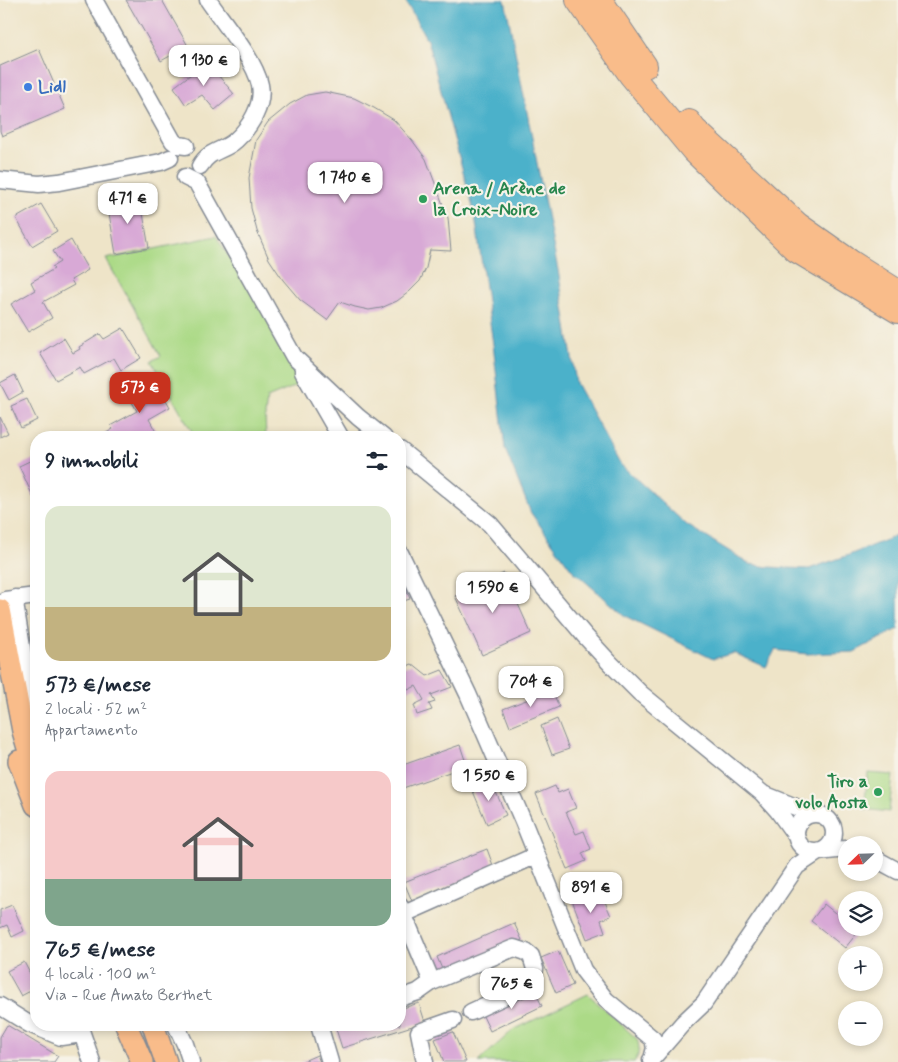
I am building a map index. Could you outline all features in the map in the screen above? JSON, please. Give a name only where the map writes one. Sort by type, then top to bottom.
[{"type":"highway","points":[[578,0],[631,75],[701,158],[796,250],[898,311]]},
{"type":"highway","points":[[600,0],[640,59],[694,129],[798,225],[852,264],[898,292]]},
{"type":"main road","points":[[5,603],[23,731],[30,755]]},
{"type":"main road","points":[[0,675],[16,754],[30,790]]},
{"type":"main road","points":[[129,1031],[142,1062]]},
{"type":"main road","points":[[140,1031],[152,1062]]},
{"type":"main road","points":[[155,1031],[166,1062]]},
{"type":"street","points":[[94,0],[337,431]]},
{"type":"street","points":[[0,180],[39,184],[60,182],[185,161],[235,141],[250,124],[258,107],[260,85],[249,61],[208,0]]},
{"type":"street","points":[[294,357],[375,431]]},
{"type":"street","points":[[406,455],[490,524],[591,643],[640,692],[762,794],[778,811],[797,839],[808,850],[818,852],[838,850]]},
{"type":"street","points":[[406,565],[468,694],[537,855],[583,970],[606,1000],[652,1039],[655,1048],[647,1061]]},
{"type":"street","points":[[5,603],[30,597]]},
{"type":"street","points":[[5,603],[16,610],[30,701]]},
{"type":"street","points":[[762,794],[824,817],[829,821],[834,832],[840,836]]},
{"type":"street","points":[[788,876],[797,839],[798,824],[812,814]]},
{"type":"street","points":[[647,1061],[704,1003],[788,876],[804,860],[830,844],[834,832]]},
{"type":"street","points":[[406,908],[537,855]]},
{"type":"street","points":[[883,863],[898,871]]},
{"type":"street","points":[[406,920],[432,982]]},
{"type":"street","points":[[406,996],[418,992],[432,982],[514,948],[531,956],[534,962],[534,975],[527,986],[471,1012]]},
{"type":"street","points":[[0,1006],[12,1015],[30,1021]]},
{"type":"street","points":[[425,1062],[419,1032],[452,1020]]},
{"type":"street","points":[[642,1029],[663,1030],[683,1023]]},
{"type":"street","points":[[52,1031],[61,1037],[76,1031]]},
{"type":"street","points":[[82,1031],[92,1062]]},
{"type":"street","points":[[179,1031],[191,1062]]},
{"type":"street","points":[[321,1031],[330,1062]]},
{"type":"green space","points":[[216,236],[260,306],[303,383],[267,398],[266,431],[192,431],[152,361],[161,356],[106,259]]},
{"type":"green space","name":"Tiro a volo Aosta","points":[[868,773],[893,775],[889,812],[864,809]]},
{"type":"green space","points":[[588,994],[637,1039],[639,1051],[634,1062],[478,1062],[513,1030]]},
{"type":"water","points":[[405,0],[505,0],[558,270],[576,383],[620,464],[687,525],[750,564],[809,569],[898,535],[898,629],[854,652],[807,654],[775,650],[766,667],[734,653],[713,659],[625,616],[572,570],[531,513],[505,449],[475,215],[427,40]]},
{"type":"building","points":[[126,0],[162,0],[188,46],[161,61]]},
{"type":"building","name":"Lidl","points":[[39,49],[65,109],[2,136],[0,131],[0,66]]},
{"type":"building","points":[[207,62],[234,94],[215,110],[202,95],[186,105],[174,87]]},
{"type":"building","points":[[325,92],[354,98],[374,108],[394,120],[412,140],[426,159],[448,218],[451,251],[430,250],[426,268],[420,281],[397,301],[381,308],[369,310],[340,302],[327,320],[300,300],[269,259],[257,231],[251,208],[249,178],[256,140],[268,122],[290,104],[307,95]]},
{"type":"building","points":[[140,196],[149,248],[116,254],[107,202]]},
{"type":"building","points":[[41,204],[57,231],[32,246],[16,218]]},
{"type":"building","points":[[71,240],[88,270],[71,280],[74,285],[43,302],[52,318],[28,332],[11,304],[35,290],[31,282],[54,269],[52,267],[60,262],[53,251]]},
{"type":"building","points":[[123,328],[141,358],[121,370],[114,358],[84,374],[80,367],[56,380],[40,353],[64,338],[73,353],[100,334],[104,339]]},
{"type":"building","points":[[15,375],[23,392],[9,400],[0,383]]},
{"type":"building","points":[[155,380],[170,407],[149,419],[155,431],[110,431],[113,429],[110,426],[137,411],[128,395]]},
{"type":"building","points":[[27,399],[37,420],[21,428],[11,406]]},
{"type":"building","points":[[0,417],[8,433],[0,437]]},
{"type":"building","points":[[30,461],[30,490],[19,466]]},
{"type":"building","points":[[504,573],[531,633],[482,655],[455,596]]},
{"type":"building","points":[[406,588],[410,599],[406,600]]},
{"type":"building","points":[[412,664],[427,676],[442,670],[452,687],[431,695],[435,702],[429,704],[432,710],[417,715],[414,705],[424,700],[416,686],[408,690],[406,685],[406,666]]},
{"type":"building","points":[[552,690],[559,707],[510,727],[503,709]]},
{"type":"building","points":[[557,719],[569,749],[552,755],[541,726]]},
{"type":"building","points":[[460,745],[467,766],[406,787],[406,764]]},
{"type":"building","points":[[491,781],[506,815],[487,824],[472,789]]},
{"type":"building","points":[[555,786],[558,793],[568,789],[576,808],[566,812],[576,834],[584,831],[591,849],[582,853],[586,861],[567,869],[536,794]]},
{"type":"building","points":[[487,849],[494,868],[412,901],[406,887],[406,881]]},
{"type":"building","points":[[590,893],[593,901],[603,897],[611,916],[601,920],[605,932],[587,939],[572,900]]},
{"type":"building","points":[[824,904],[838,915],[838,936],[855,936],[847,946],[842,946],[811,921]]},
{"type":"building","points":[[12,905],[24,931],[12,937],[7,925],[0,928],[0,910]]},
{"type":"building","points":[[514,923],[522,940],[444,974],[437,957]]},
{"type":"building","points":[[558,951],[573,985],[556,993],[541,958]]},
{"type":"building","points":[[24,962],[30,974],[30,991],[21,996],[7,971]]},
{"type":"building","points":[[534,989],[542,1006],[490,1031],[482,1014]]},
{"type":"building","points":[[419,1003],[425,1022],[406,1028],[406,1007]]},
{"type":"building","points":[[7,1025],[58,1056],[54,1062],[0,1062],[0,1037]]},
{"type":"building","points":[[337,1031],[396,1031],[342,1048]]},
{"type":"building","points":[[453,1032],[466,1062],[444,1062],[435,1039]]},
{"type":"building","points":[[317,1055],[320,1062],[301,1062]]},
{"type":"place","name":"Lidl","points":[[28,87]]},
{"type":"place","name":"Arena / Arène de la Croix-Noire","points":[[423,199]]},
{"type":"place","name":"Tiro a volo Aosta","points":[[878,792]]}]
